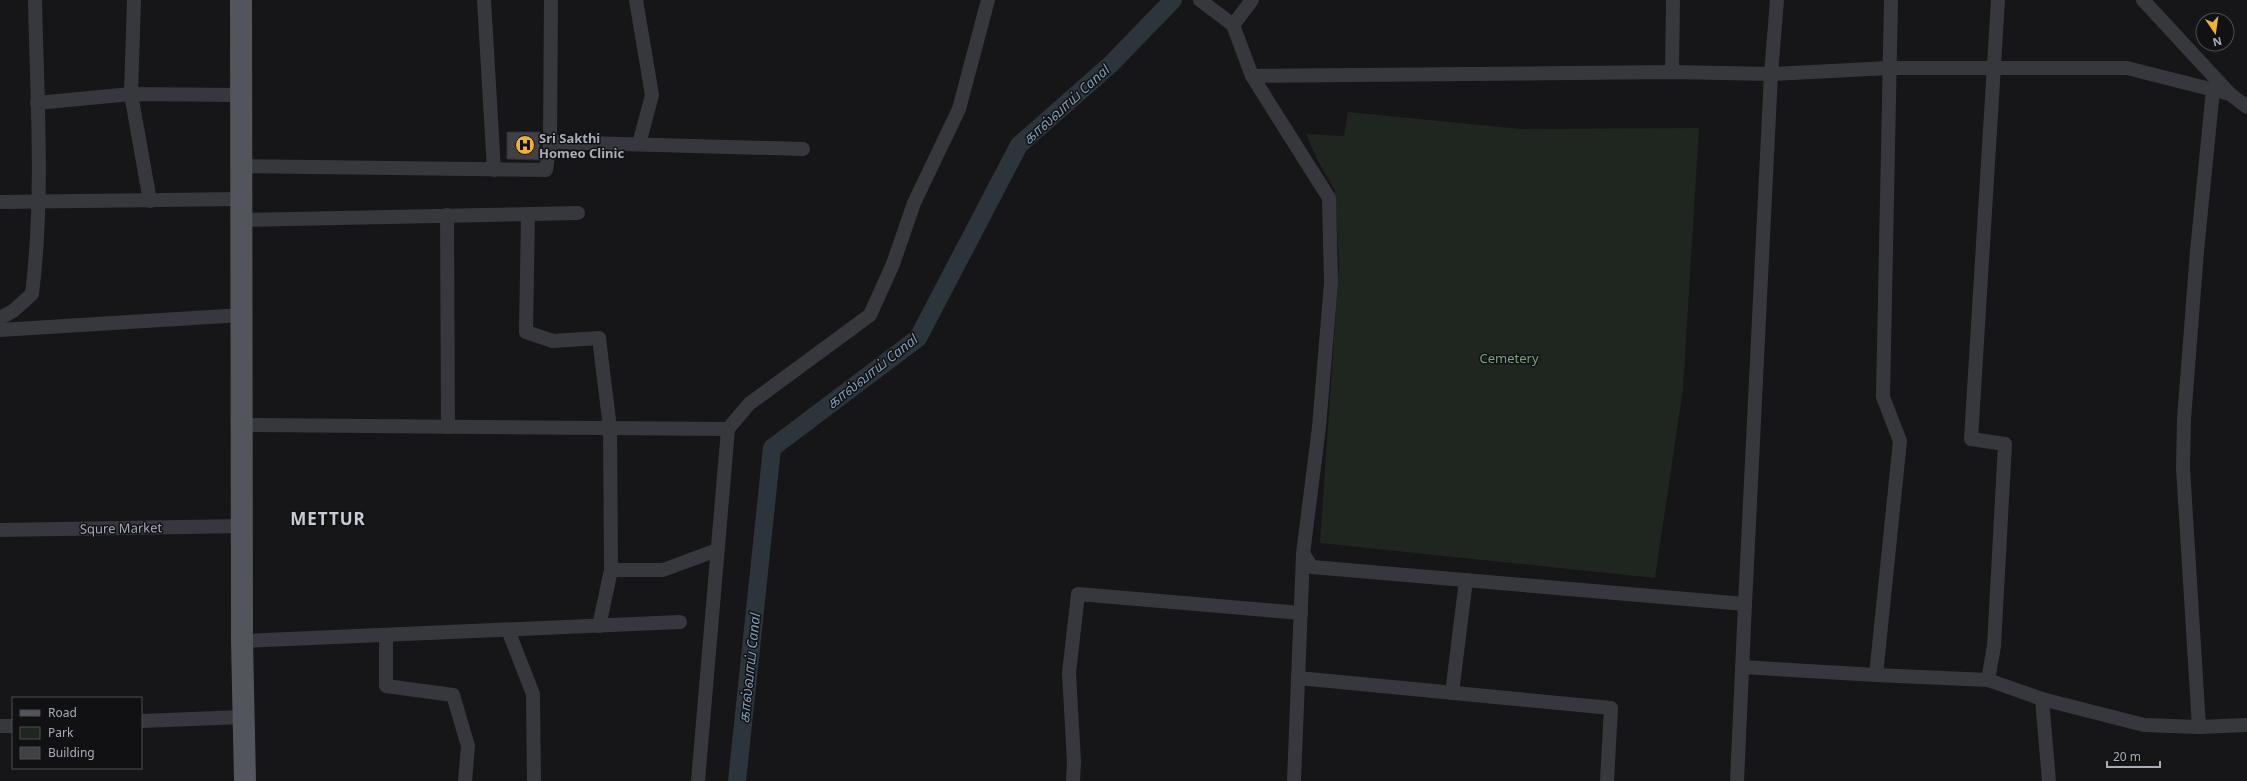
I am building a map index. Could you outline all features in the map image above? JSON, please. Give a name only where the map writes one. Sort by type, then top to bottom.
[{"type":"main road","points":[[241,0],[242,641],[245,781]]},
{"type":"street","points":[[0,318],[13,311],[32,294],[39,203],[35,0]]},
{"type":"street","points":[[134,0],[132,94],[150,201]]},
{"type":"street","points":[[484,0],[494,170]]},
{"type":"street","points":[[242,166],[546,170],[550,142],[551,0]]},
{"type":"street","points":[[636,0],[652,95],[639,144]]},
{"type":"street","points":[[698,781],[728,429],[748,404],[870,315],[893,264],[914,203],[959,109],[988,0]]},
{"type":"street","points":[[1200,0],[1233,25],[1252,76],[1329,198],[1331,283],[1319,427],[1303,554],[1294,781]]},
{"type":"street","points":[[1233,25],[1252,0]]},
{"type":"street","points":[[1672,72],[1673,0]]},
{"type":"street","points":[[1738,781],[1742,666],[1771,74],[1777,0]]},
{"type":"street","points":[[1876,675],[1900,441],[1883,397],[1891,0]]},
{"type":"street","points":[[1988,680],[1994,646],[2005,444],[1971,439],[1998,0]]},
{"type":"street","points":[[2143,0],[2230,94],[2247,107]]},
{"type":"street","points":[[1252,76],[1672,72],[1771,74],[1889,68],[2127,68],[2230,94]]},
{"type":"street","points":[[2199,727],[2183,468],[2184,418],[2196,251],[2213,90]]},
{"type":"street","points":[[37,103],[132,94],[242,95]]},
{"type":"street","points":[[550,142],[803,149]]},
{"type":"street","points":[[0,202],[39,203],[150,201],[242,210],[447,216],[578,213]]},
{"type":"street","points":[[528,214],[526,332],[553,341],[598,338],[610,428],[611,570],[599,626]]},
{"type":"street","points":[[447,216],[448,427]]},
{"type":"street","points":[[0,330],[242,315]]},
{"type":"street","points":[[242,425],[728,429]]},
{"type":"street","name":"Squre Market","points":[[0,530],[242,526]]},
{"type":"street","points":[[611,570],[663,570],[717,550]]},
{"type":"street","points":[[1303,554],[1312,567],[1745,604]]},
{"type":"street","points":[[1452,693],[1466,580]]},
{"type":"street","points":[[1073,781],[1074,762],[1069,673],[1078,594],[1301,612]]},
{"type":"street","points":[[242,641],[680,622]]},
{"type":"street","points":[[508,630],[533,694],[534,781]]},
{"type":"street","points":[[386,635],[386,686],[453,695],[468,746],[466,781]]},
{"type":"street","points":[[1742,666],[1876,675],[1988,680],[2042,699],[2144,725],[2199,727],[2247,725]]},
{"type":"street","points":[[1298,678],[1611,708],[1607,781]]},
{"type":"street","points":[[2042,699],[2049,781]]},
{"type":"street","points":[[142,721],[243,717]]},
{"type":"street","points":[[0,726],[12,726]]},
{"type":"green space","name":"Cemetery","points":[[1348,112],[1521,129],[1699,128],[1683,389],[1655,578],[1320,543],[1339,266],[1335,191],[1318,161],[1306,134],[1344,136]]},
{"type":"building","points":[[507,132],[540,132],[539,160],[507,159]]},
{"type":"waterway","name":"கால்வாய் Canal","points":[[737,781],[772,448],[918,338],[1019,145],[1111,64],[1173,0]]},
{"type":"place","name":"Sri Sakthi Homeo Clinic","points":[[525,145]]},
{"type":"district","name":"METTUR","points":[[328,518]]}]
